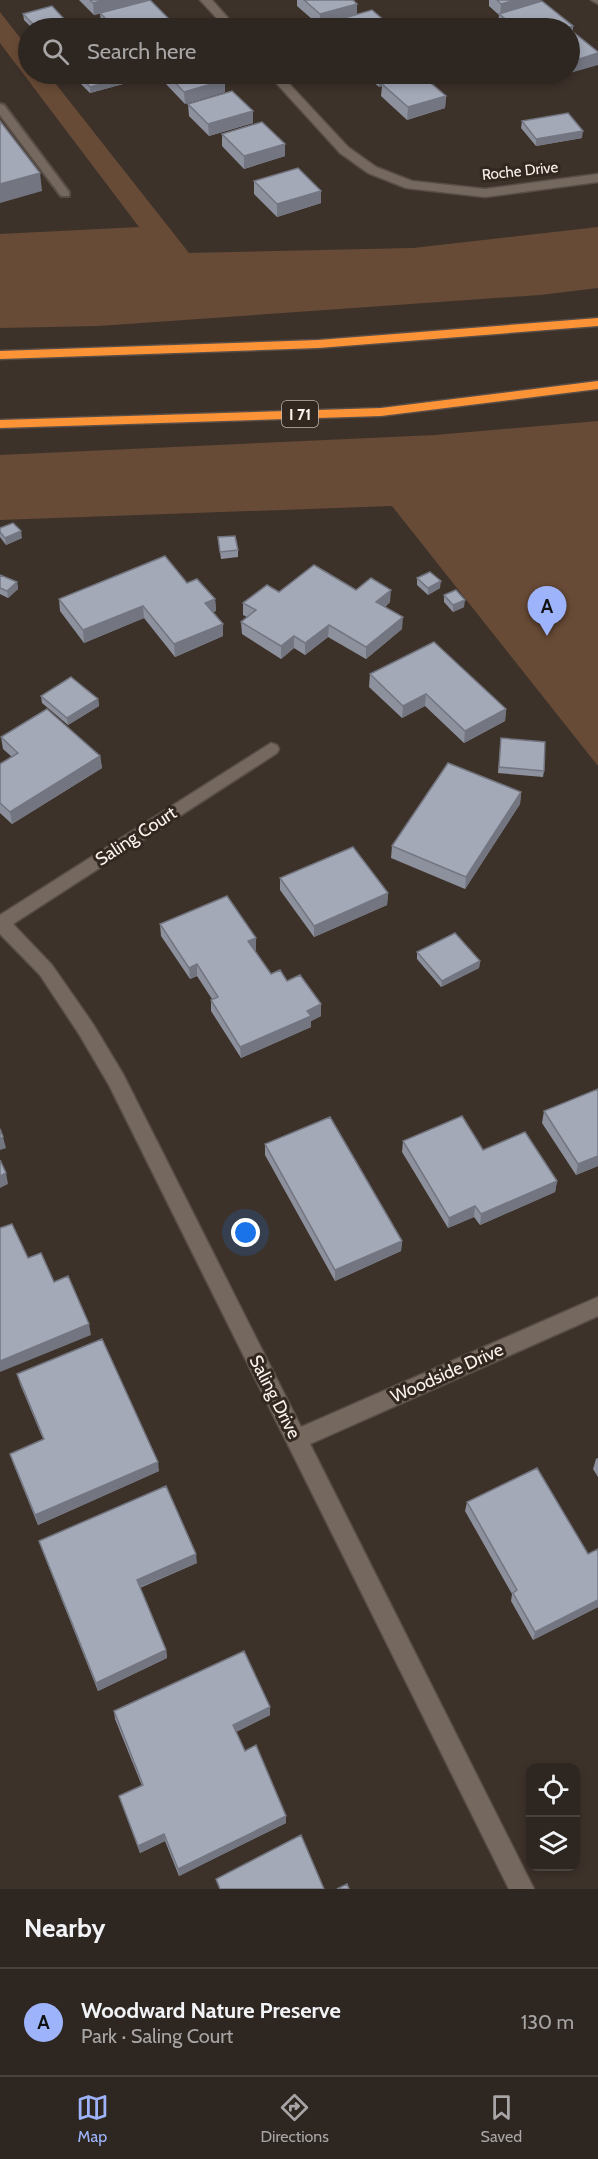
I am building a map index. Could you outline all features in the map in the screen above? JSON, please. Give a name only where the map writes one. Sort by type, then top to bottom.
[{"type":"highway","points":[[0,355],[318,344],[598,322]]},
{"type":"highway","name":"I 71","points":[[0,424],[381,412],[598,385]]},
{"type":"street","points":[[206,0],[223,18]]},
{"type":"street","name":"Roche Drive","points":[[283,84],[344,150],[372,170],[410,185],[484,194],[598,178]]},
{"type":"street","name":"Saling Court","points":[[0,922],[270,749]]},
{"type":"street","name":"Saling Drive","points":[[0,922],[46,970],[86,1029],[116,1080],[522,1889]]},
{"type":"street","name":"Woodside Drive","points":[[296,1440],[598,1306]]},
{"type":"lane","points":[[0,107],[65,194]]},
{"type":"shaded area","points":[[0,12],[18,35],[18,67],[0,43]]},
{"type":"shaded area","points":[[31,84],[56,84],[189,253],[413,248],[598,227],[598,288],[540,295],[98,326],[0,328],[0,234],[139,227]]},
{"type":"shaded area","points":[[598,421],[598,766],[392,506],[0,520],[0,455],[435,435]]},
{"type":"building","points":[[150,0],[168,18],[105,18],[100,13]]},
{"type":"building","points":[[304,0],[353,0],[357,4],[320,14]]},
{"type":"building","points":[[497,0],[515,0],[501,4]]},
{"type":"building","points":[[542,1],[563,18],[504,18],[499,14]]},
{"type":"building","points":[[52,6],[63,18],[27,18],[23,14]]},
{"type":"building","points":[[372,10],[381,18],[344,18]]},
{"type":"building","points":[[580,37],[598,52],[580,59]]},
{"type":"building","points":[[176,84],[211,84],[184,92]]},
{"type":"building","points":[[382,84],[432,84],[446,96],[408,107]]},
{"type":"building","points":[[232,91],[253,111],[208,124],[188,104]]},
{"type":"building","points":[[568,113],[583,131],[536,139],[522,121]]},
{"type":"building","points":[[0,121],[40,173],[0,184]]},
{"type":"building","points":[[262,122],[285,144],[244,156],[222,134]]},
{"type":"building","points":[[298,168],[321,191],[277,204],[254,181]]},
{"type":"building","points":[[13,523],[21,531],[5,538],[0,528]]},
{"type":"building","points":[[235,536],[238,550],[220,552],[218,537]]},
{"type":"building","points":[[165,556],[187,583],[197,579],[215,599],[205,603],[223,624],[174,644],[143,606],[83,630],[59,599]]},
{"type":"building","points":[[314,565],[356,590],[371,578],[391,590],[376,602],[403,617],[366,647],[329,625],[305,643],[294,636],[281,646],[241,622],[256,610],[243,603],[267,585],[279,592]]},
{"type":"building","points":[[430,572],[441,581],[428,588],[417,578]]},
{"type":"building","points":[[0,575],[17,582],[7,591],[0,588]]},
{"type":"building","points":[[456,590],[465,600],[453,605],[444,595]]},
{"type":"building","points":[[434,642],[506,709],[465,731],[426,694],[403,706],[370,674]]},
{"type":"building","points":[[71,677],[98,699],[67,718],[41,696]]},
{"type":"building","points":[[47,709],[100,756],[10,812],[0,803],[0,764],[18,753],[1,737]]},
{"type":"building","points":[[501,738],[545,742],[544,771],[499,767]]},
{"type":"building","points":[[448,763],[521,792],[466,877],[392,846]]},
{"type":"building","points":[[353,847],[388,893],[314,926],[280,878]]},
{"type":"building","points":[[227,896],[256,938],[248,941],[271,974],[280,970],[287,981],[300,975],[321,1004],[307,1011],[311,1016],[240,1047],[211,1000],[218,997],[197,964],[189,968],[160,924]]},
{"type":"building","points":[[455,933],[480,961],[442,981],[417,952]]},
{"type":"building","points":[[598,1089],[598,1156],[578,1164],[544,1111]]},
{"type":"building","points":[[462,1116],[483,1150],[525,1132],[557,1181],[481,1214],[475,1206],[449,1218],[403,1141]]},
{"type":"building","points":[[330,1117],[402,1241],[335,1270],[265,1144]]},
{"type":"building","points":[[0,1160],[6,1173],[0,1176]]},
{"type":"building","points":[[12,1224],[28,1258],[41,1253],[54,1282],[68,1276],[89,1324],[0,1361],[0,1228]]},
{"type":"building","points":[[102,1339],[158,1462],[35,1515],[10,1454],[44,1439],[17,1374]]},
{"type":"building","points":[[537,1468],[588,1554],[598,1549],[598,1600],[535,1632],[513,1593],[517,1590],[467,1502]]},
{"type":"building","points":[[166,1486],[196,1554],[137,1580],[166,1650],[96,1683],[39,1541]]},
{"type":"building","points":[[244,1651],[270,1707],[233,1725],[245,1751],[256,1745],[286,1816],[178,1869],[164,1834],[138,1846],[119,1796],[143,1785],[114,1711]]},
{"type":"building","points":[[301,1835],[324,1889],[220,1889],[216,1879]]},
{"type":"building","points":[[347,1884],[349,1889],[337,1889]]},
{"type":"place","name":"Woodward Nature Preserve","points":[[547,636]]}]
